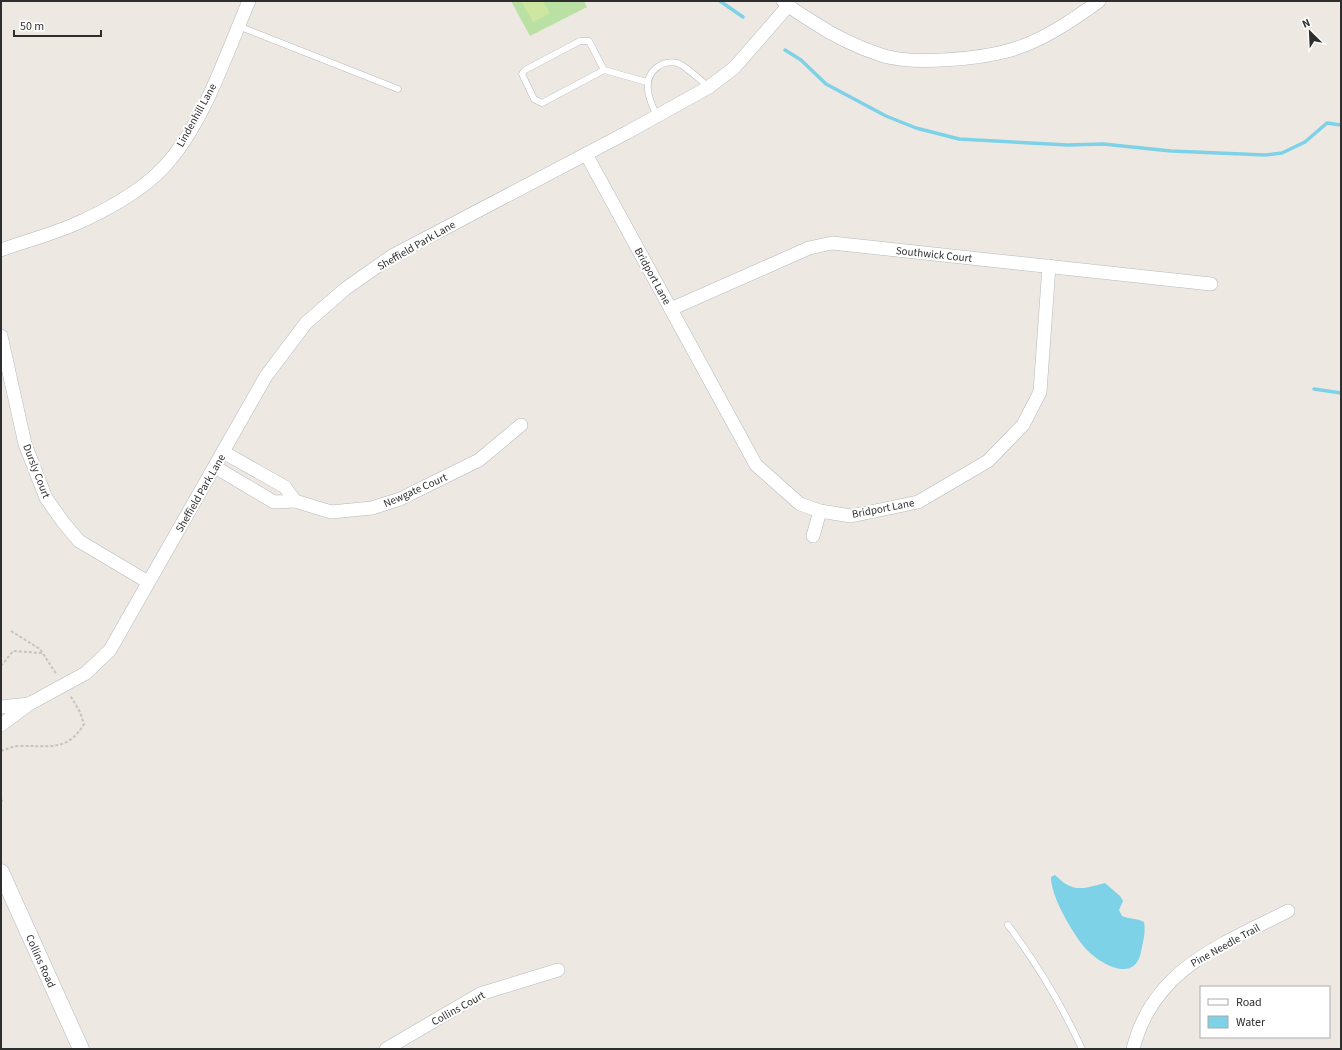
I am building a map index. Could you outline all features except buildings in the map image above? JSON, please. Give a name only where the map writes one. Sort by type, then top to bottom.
[{"type":"street","name":"Lindenhill Lane","points":[[1,250],[83,221],[121,200],[163,168],[183,141],[207,99],[249,1]]},
{"type":"street","points":[[785,3],[833,36],[885,56],[927,61],[970,58],[1011,50],[1044,35],[1078,16],[1099,1]]},
{"type":"street","name":"Sheffield Park Lane","points":[[1,726],[29,704],[86,672],[110,650],[266,376],[306,323],[345,289],[392,256],[586,154],[709,87],[734,68],[785,3]]},
{"type":"street","name":"Bridport Lane","points":[[586,154],[756,465],[800,504],[820,511],[851,516],[918,502],[988,461],[1023,425],[1040,392],[1049,266]]},
{"type":"street","name":"Southwick Court","points":[[671,309],[809,248],[832,243],[1211,284]]},
{"type":"street","name":"Dursly Court","points":[[1,336],[25,444],[46,498],[79,541],[148,582]]},
{"type":"street","name":"Newgate Court","points":[[215,467],[274,502],[295,501],[331,512],[372,508],[400,499],[479,460],[520,425]]},
{"type":"street","points":[[223,452],[285,487],[295,501]]},
{"type":"street","points":[[813,536],[820,511]]},
{"type":"street","name":"Sheffield Park Lane","points":[[1,707],[29,704]]},
{"type":"street","name":"Collins Road","points":[[1,872],[81,1049]]},
{"type":"street","name":"Pine Needle Trail","points":[[1133,1049],[1137,1034],[1148,1010],[1165,988],[1190,963],[1288,911]]},
{"type":"street","name":"Collins Court","points":[[386,1049],[480,994],[558,970]]},
{"type":"lane","points":[[238,26],[398,89]]},
{"type":"lane","points":[[604,70],[589,41],[580,41],[525,70],[522,74],[534,99],[542,103],[604,70],[647,82]]},
{"type":"lane","points":[[657,116],[651,103],[647,82],[654,69],[662,63],[675,62],[683,65],[692,75],[709,87]]},
{"type":"lane","points":[[1008,924],[1047,982],[1069,1019],[1082,1049]]},
{"type":"path","points":[[1,666],[13,651],[43,654]]},
{"type":"path","points":[[1,799],[3,803]]},
{"type":"green space","points":[[511,1],[584,1],[587,7],[530,36]]},
{"type":"green space","points":[[521,1],[543,1],[550,13],[533,22]]},
{"type":"water","points":[[1055,875],[1067,885],[1078,888],[1090,887],[1105,883],[1120,896],[1123,901],[1119,910],[1122,916],[1144,922],[1145,930],[1141,952],[1137,962],[1130,968],[1122,969],[1113,967],[1103,963],[1087,950],[1071,928],[1057,902],[1051,877]]},
{"type":"waterway","points":[[720,1],[743,17]]},
{"type":"waterway","points":[[785,50],[801,60],[826,84],[886,116],[916,128],[959,139],[1068,145],[1103,144],[1171,151],[1265,155],[1282,153],[1305,142],[1327,123],[1341,125]]},
{"type":"waterway","points":[[1314,389],[1341,393]]}]
